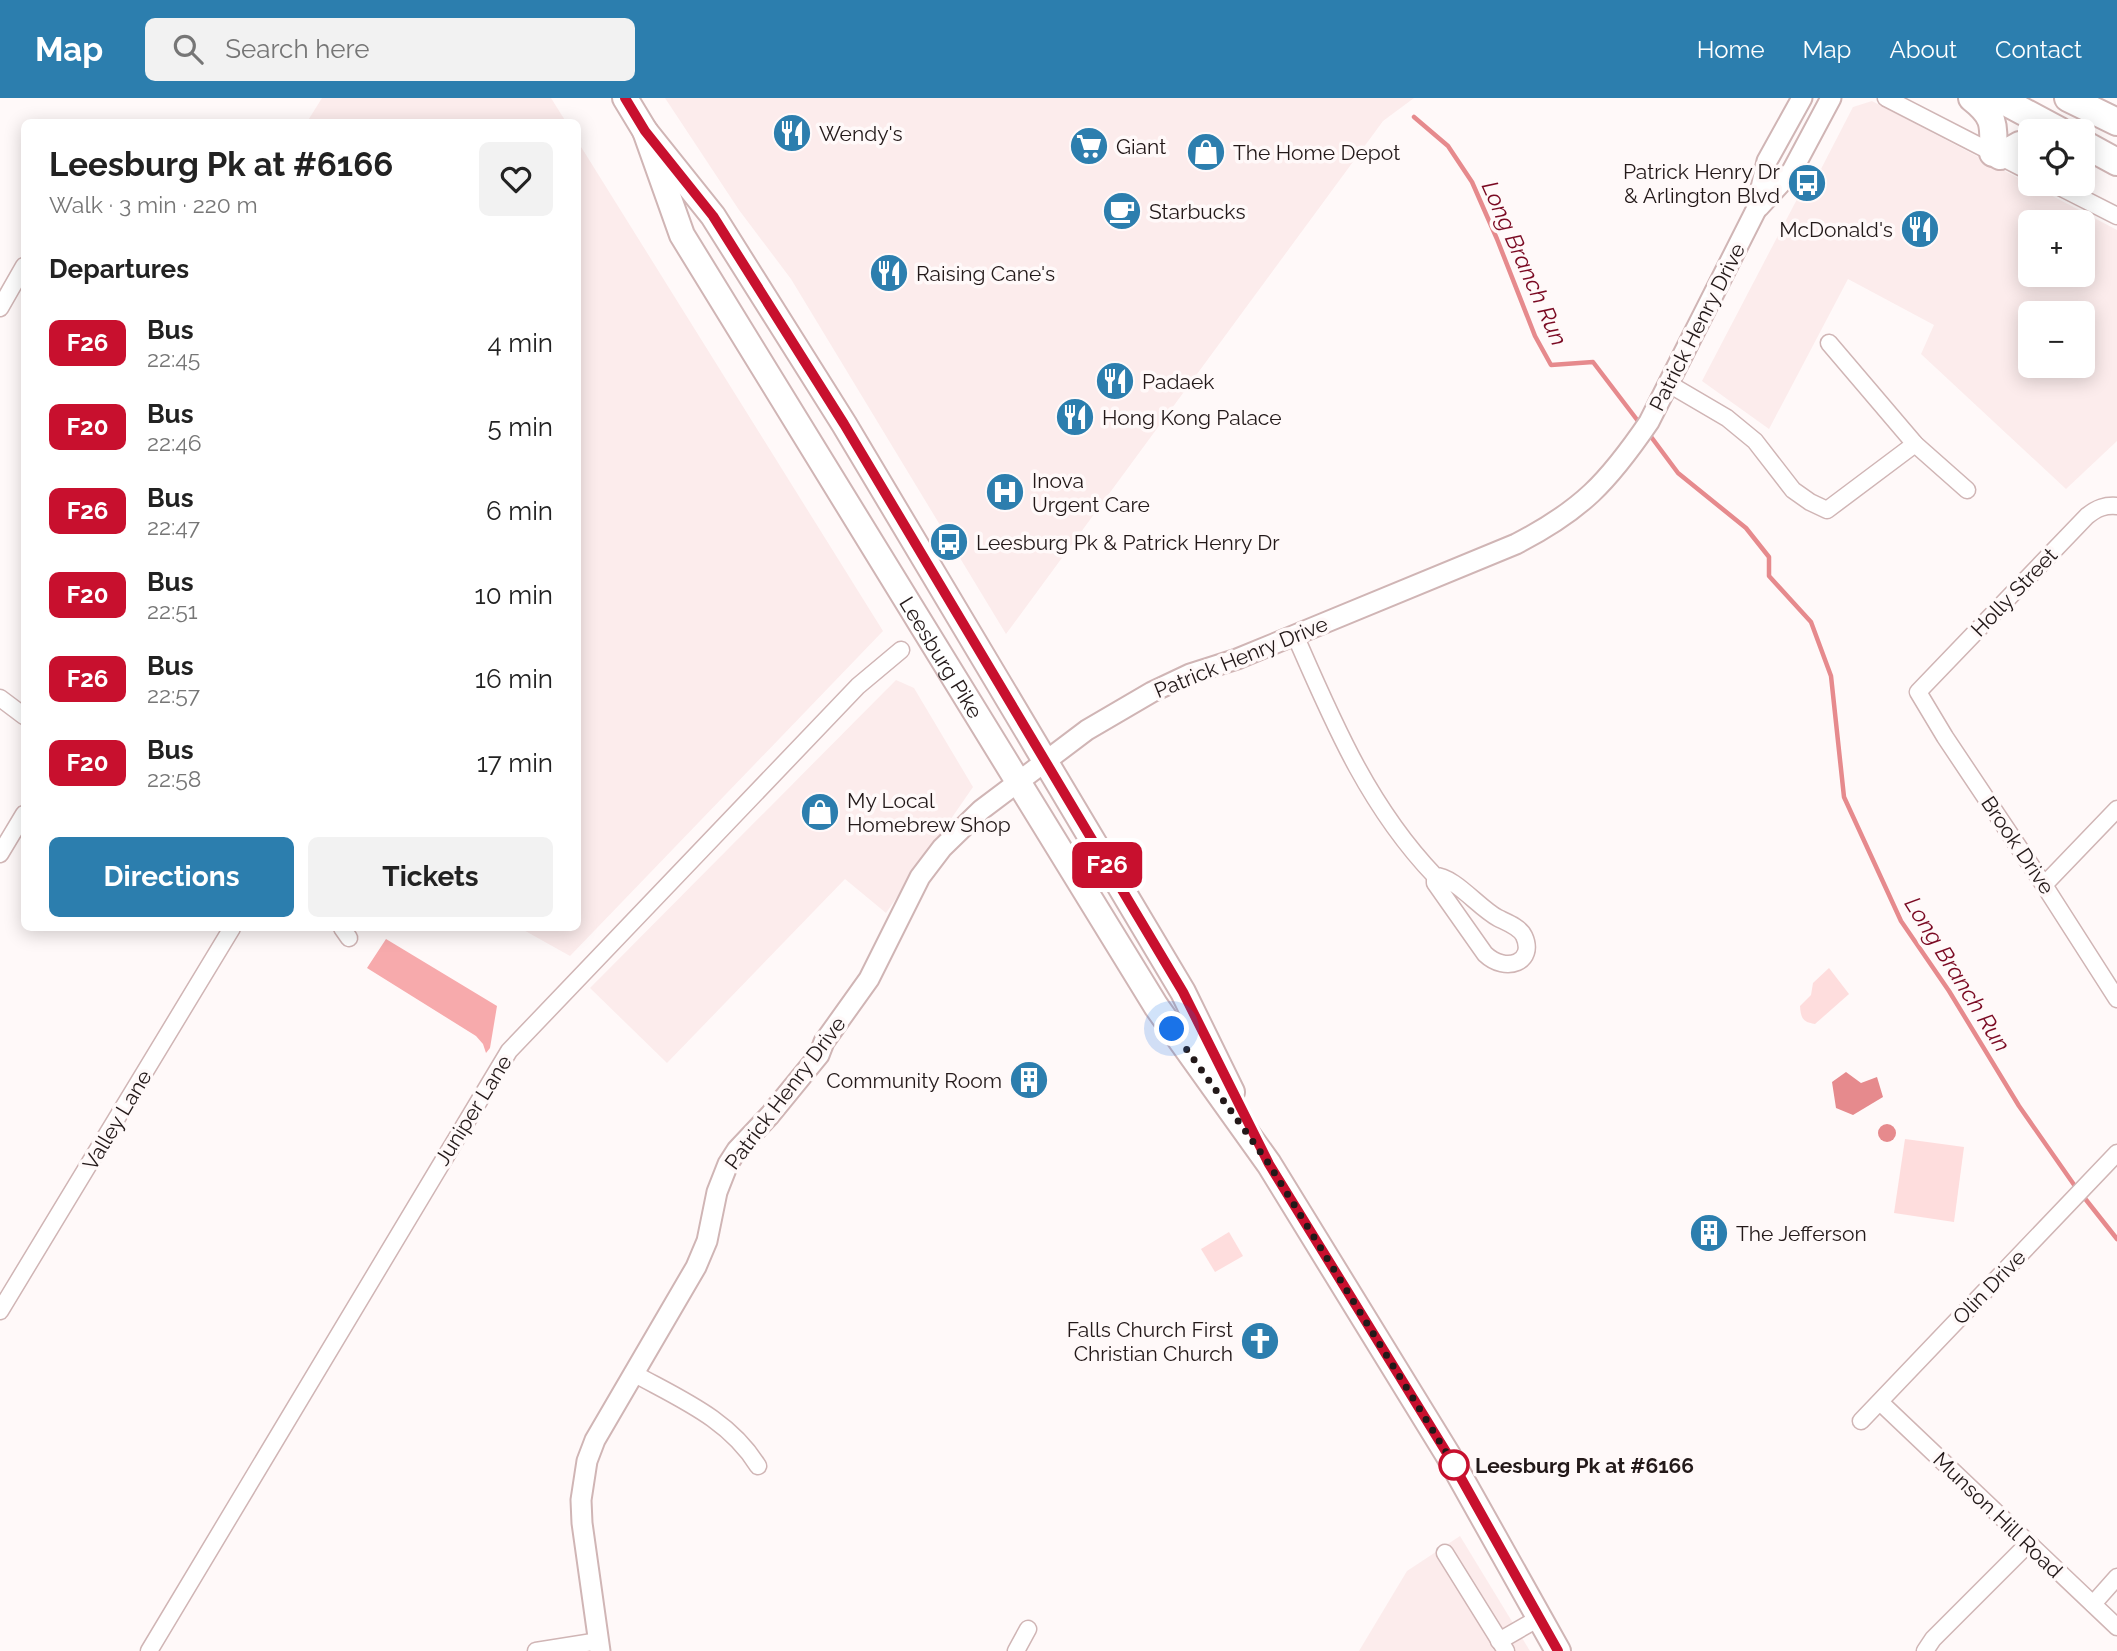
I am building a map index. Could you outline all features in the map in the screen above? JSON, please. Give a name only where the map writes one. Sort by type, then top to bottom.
[{"type":"highway","points":[[1972,98],[1988,111],[1996,154],[2018,146]]},
{"type":"highway","points":[[1998,98],[2037,119]]},
{"type":"highway","points":[[2068,98],[2117,122]]},
{"type":"highway","points":[[2094,98],[2117,106]]},
{"type":"highway","points":[[2095,151],[2117,163]]},
{"type":"highway","points":[[2095,157],[2117,163]]},
{"type":"main road","name":"Leesburg Pike","points":[[625,98],[645,131],[713,216],[844,424],[1183,992],[1269,1164]]},
{"type":"main road","name":"Leesburg Pike","points":[[645,131],[682,235],[1156,1006],[1269,1164],[1448,1455],[1558,1651]]},
{"type":"street","name":"Patrick Henry Drive","points":[[599,1646],[582,1523],[583,1483],[587,1461],[596,1440],[696,1267],[707,1241],[717,1192],[728,1164],[818,1055],[824,1042],[869,979],[924,870],[970,820],[1018,782],[1087,730],[1152,692],[1190,674],[1237,659],[1517,544],[1576,508],[1601,486],[1649,422],[1756,210],[1768,161],[1802,98]]},
{"type":"street","points":[[1886,98],[2018,166]]},
{"type":"street","name":"Patrick Henry Drive","points":[[1756,210],[1792,171],[1832,99]]},
{"type":"street","points":[[2078,196],[2117,216]]},
{"type":"street","points":[[0,308],[21,271]]},
{"type":"street","points":[[1829,343],[1915,444],[1967,490]]},
{"type":"street","points":[[1669,384],[1727,418],[1755,441],[1793,490],[1827,510],[1915,444]]},
{"type":"street","name":"Holly Street","points":[[1918,692],[2087,516],[2096,509],[2117,506]]},
{"type":"street","points":[[1295,635],[1336,730],[1380,809],[1412,852],[1435,876],[1435,883],[1485,954],[1494,962],[1505,965],[1520,961],[1525,944],[1524,936],[1518,930],[1478,905],[1450,881],[1435,876]]},
{"type":"street","name":"Juniper Lane","points":[[149,1651],[509,1051],[858,686],[901,650]]},
{"type":"street","name":"Brook Drive","points":[[1918,692],[2117,999]]},
{"type":"street","points":[[0,698],[21,714]]},
{"type":"street","points":[[2045,885],[2117,809]]},
{"type":"street","points":[[0,854],[21,819]]},
{"type":"street","name":"Valley Lane","points":[[0,1311],[230,931]]},
{"type":"street","name":"Olin Drive","points":[[1861,1422],[2117,1153]]},
{"type":"street","points":[[634,1373],[722,1424],[747,1447],[758,1466]]},
{"type":"street","name":"Munson Hill Road","points":[[1880,1402],[2117,1627]]},
{"type":"street","points":[[1925,1651],[1933,1639],[2028,1544]]},
{"type":"street","points":[[1445,1553],[1502,1646],[1539,1618]]},
{"type":"street","points":[[2092,1604],[2117,1577]]},
{"type":"street","points":[[1016,1651],[1028,1629]]},
{"type":"street","points":[[536,1651],[599,1646]]},
{"type":"shaded area","points":[[322,98],[551,98],[564,119],[309,119]]},
{"type":"shaded area","points":[[665,98],[1414,98],[1383,121],[1006,634],[791,279],[739,210]]},
{"type":"shaded area","points":[[1872,101],[2018,178],[2018,196],[2052,196],[2079,210],[2018,210],[2018,287],[2095,287],[2095,218],[2117,230],[2117,441],[2066,489],[1921,354],[1934,325],[1848,279],[1769,429],[1702,381],[1806,182],[1821,169],[1853,107]]},
{"type":"shaded area","points":[[581,147],[883,631],[570,956],[525,931],[581,931]]},
{"type":"shaded area","points":[[896,680],[914,688],[973,787],[886,913],[845,879],[667,1063],[590,988]]},
{"type":"shaded area","points":[[386,939],[497,1006],[490,1048],[486,1053],[476,1036],[367,968]]},
{"type":"shaded area","points":[[1829,968],[1849,994],[1815,1024],[1808,1022],[1802,1017],[1800,1006],[1811,995],[1813,983]]},
{"type":"shaded area","points":[[1846,1072],[1861,1083],[1877,1077],[1883,1097],[1853,1115],[1836,1108],[1832,1082]]},
{"type":"shaded area","points":[[1887,1124],[1893,1127],[1896,1133],[1893,1139],[1887,1142],[1881,1139],[1878,1133],[1881,1127]]},
{"type":"shaded area","points":[[1905,1139],[1964,1147],[1954,1222],[1894,1213]]},
{"type":"shaded area","points":[[1229,1232],[1243,1256],[1215,1272],[1201,1249]]},
{"type":"shaded area","points":[[1460,1536],[1530,1651],[1359,1651],[1407,1571]]},
{"type":"waterway","name":"Long Branch Run","points":[[1414,117],[1448,146],[1472,182],[1535,336],[1551,365],[1593,362],[1641,425]]},
{"type":"waterway","name":"Long Branch Run","points":[[1649,434],[1678,473],[1746,528],[1769,557],[1769,576],[1811,622],[1831,676],[1844,797],[1901,921],[1949,991],[2019,1106],[2077,1189]]},
{"type":"waterway","name":"Long Branch Run","points":[[2083,1196],[2117,1239]]},
{"type":"bus line","name":"F26","points":[[625,98],[645,131],[713,216],[844,424],[1183,992],[1269,1164],[1448,1455],[1558,1651]]},
{"type":"place","name":"Wendy's","points":[[792,133]]},
{"type":"place","name":"Giant","points":[[1089,146]]},
{"type":"place","name":"The Home Depot","points":[[1206,152]]},
{"type":"place","name":"Patrick Henry Dr & Arlington Blvd","points":[[1807,183]]},
{"type":"place","name":"Starbucks","points":[[1122,211]]},
{"type":"place","name":"McDonald's","points":[[1920,229]]},
{"type":"place","name":"Raising Cane's","points":[[889,273]]},
{"type":"place","name":"Padaek","points":[[1115,381]]},
{"type":"place","name":"Hong Kong Palace","points":[[1075,417]]},
{"type":"place","name":"Inova Urgent Care","points":[[1005,492]]},
{"type":"place","name":"Leesburg Pk & Patrick Henry Dr","points":[[949,542]]},
{"type":"place","name":"My Local Homebrew Shop","points":[[820,812]]},
{"type":"place","name":"Community Room","points":[[1029,1080]]},
{"type":"place","name":"The Jefferson","points":[[1709,1233]]},
{"type":"place","name":"Falls Church First Christian Church","points":[[1260,1341]]},
{"type":"place","name":"Leesburg Pk at #6166","points":[[1454,1465]]},
{"type":"route","points":[[1172,1029],[1269,1164],[1454,1465]]}]
